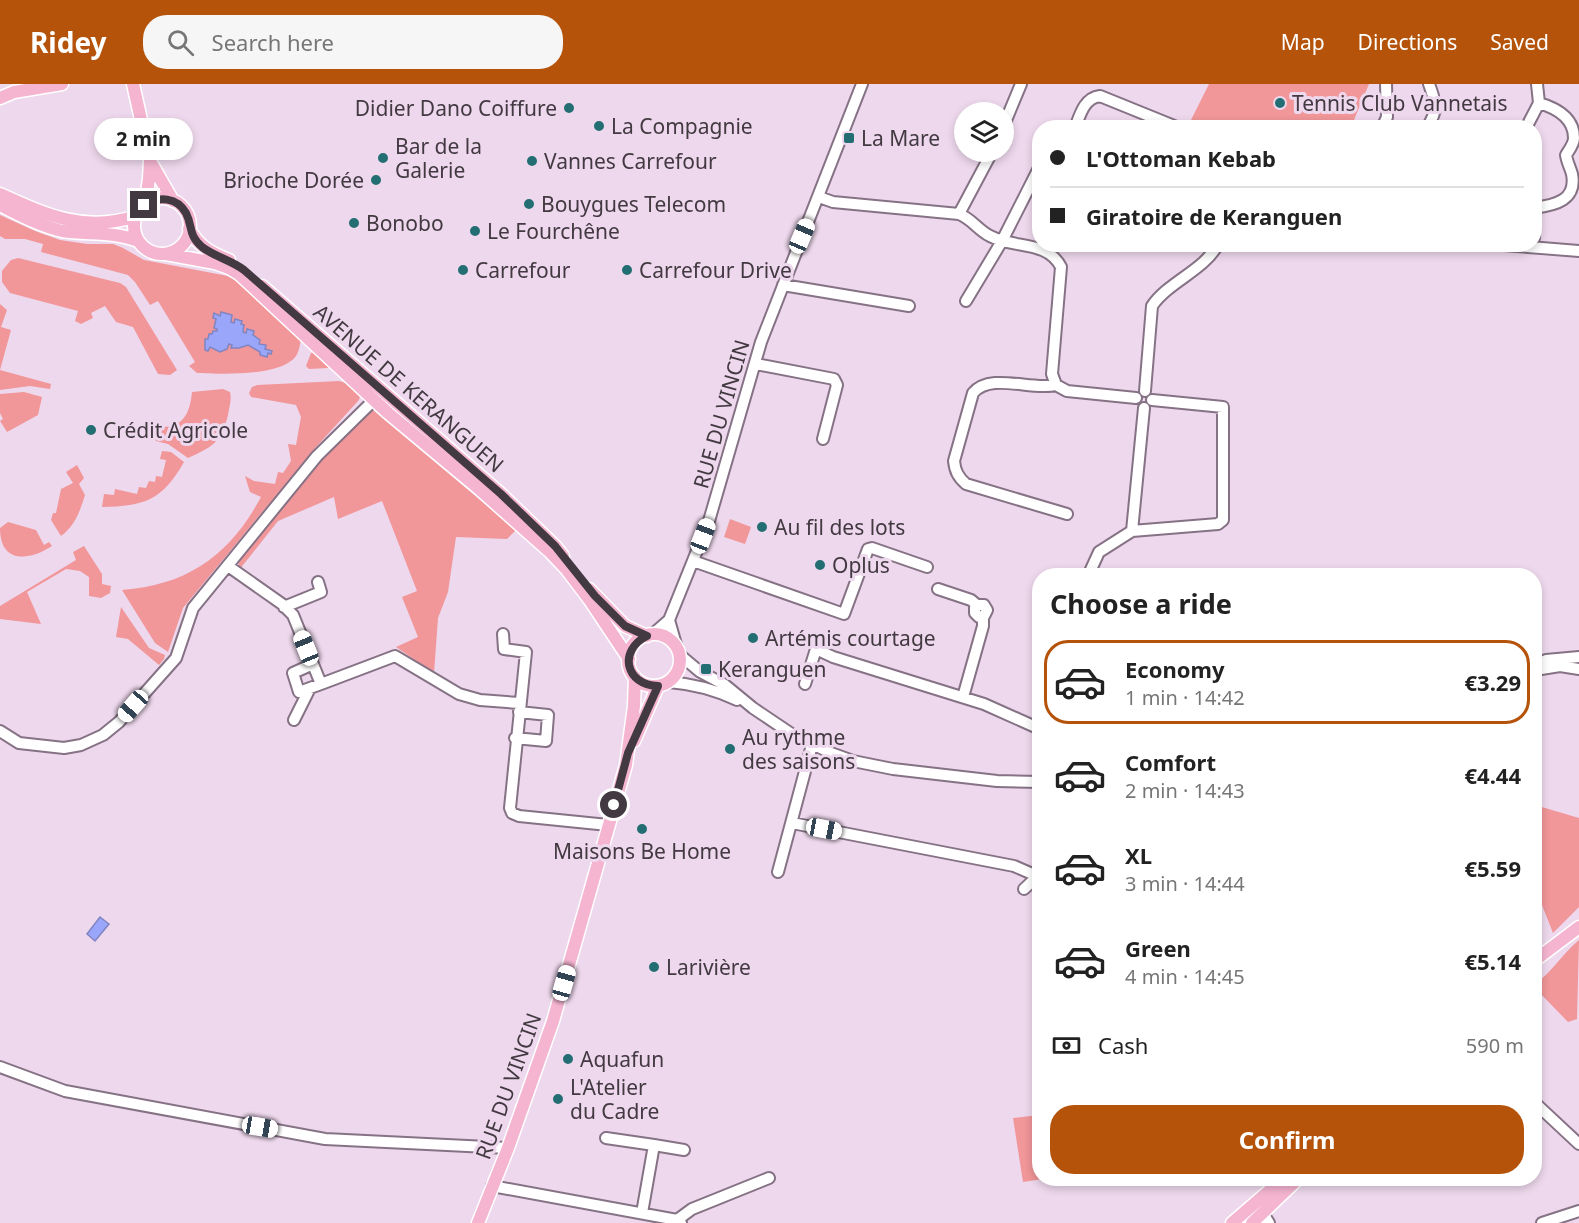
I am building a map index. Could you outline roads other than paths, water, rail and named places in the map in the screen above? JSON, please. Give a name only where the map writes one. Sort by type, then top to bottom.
[{"type":"main road","points":[[0,98],[14,92],[62,84]]},
{"type":"main road","points":[[133,84],[150,160],[172,201]]},
{"type":"main road","points":[[0,88],[14,92]]},
{"type":"main road","points":[[138,241],[134,228],[136,216],[144,205],[150,160]]},
{"type":"main road","points":[[0,194],[37,211],[65,220],[118,221],[136,216]]},
{"type":"main road","points":[[0,205],[58,230],[118,235],[138,241],[150,252],[166,254],[184,242],[189,229],[187,216],[179,205],[172,201],[158,199],[144,205]]},
{"type":"main road","name":"AVENUE DE KERANGUEN","points":[[189,229],[200,245],[211,254],[235,263],[244,270],[501,494],[555,546],[595,596],[625,626],[650,635]]},
{"type":"main road","name":"AVENUE DE KERANGUEN","points":[[166,254],[215,263],[239,274],[374,400],[494,502],[555,558],[589,599],[629,659]]},
{"type":"main road","points":[[650,635],[666,637],[678,652],[678,670],[663,684],[641,682],[629,666],[634,644],[650,635]]},
{"type":"main road","name":"RUE DU VINCIN","points":[[478,1223],[508,1148],[553,1021],[628,753],[635,677]]},
{"type":"main road","name":"RUE DU VINCIN","points":[[628,753],[663,684]]},
{"type":"main road","points":[[1562,939],[1579,919]]},
{"type":"main road","points":[[1542,955],[1579,927]]},
{"type":"main road","points":[[1248,1219],[1255,1202],[1274,1186]]},
{"type":"main road","points":[[1232,1223],[1266,1218],[1292,1186]]},
{"type":"street","name":"RUE DU VINCIN","points":[[650,635],[669,620],[715,504],[761,342],[862,84]]},
{"type":"street","points":[[1014,102],[1021,84]]},
{"type":"street","points":[[1386,84],[1386,120]]},
{"type":"street","points":[[1429,84],[1436,104],[1432,120]]},
{"type":"street","points":[[1530,120],[1539,103],[1537,84]]},
{"type":"street","points":[[1079,120],[1086,103],[1093,97],[1100,96],[1159,120]]},
{"type":"street","points":[[1539,103],[1565,115],[1574,137],[1566,155],[1572,177],[1571,193],[1565,198],[1542,207]]},
{"type":"street","points":[[959,214],[987,162]]},
{"type":"street","points":[[966,301],[1002,242],[1032,182]]},
{"type":"street","points":[[819,197],[833,202],[959,214],[972,221],[988,236],[1002,242],[1032,247]]},
{"type":"street","points":[[1542,244],[1579,251]]},
{"type":"street","points":[[1050,252],[1055,256],[1060,267],[1052,374],[1056,385],[1066,391],[1223,407],[1223,520],[1218,525],[1132,531],[1099,552],[1092,568]]},
{"type":"street","points":[[1132,531],[1152,306],[1159,297],[1213,252]]},
{"type":"street","points":[[783,285],[909,306]]},
{"type":"street","points":[[756,364],[834,379],[837,385],[823,439]]},
{"type":"street","points":[[1056,385],[1047,387],[992,382],[978,387],[973,393],[954,461],[958,478],[966,484],[1067,514]]},
{"type":"street","points":[[0,732],[19,743],[64,748],[81,745],[103,735],[119,723],[176,658],[193,608],[317,456],[374,400]]},
{"type":"street","points":[[693,561],[842,614],[866,551],[870,548],[927,567]]},
{"type":"street","points":[[228,566],[293,615],[321,684]]},
{"type":"street","points":[[284,607],[321,592],[318,582]]},
{"type":"street","points":[[938,589],[971,600],[977,605],[975,608],[977,616],[983,617],[983,626],[963,697]]},
{"type":"street","points":[[669,620],[678,652],[699,671],[725,685],[753,708]]},
{"type":"street","points":[[503,634],[504,649],[526,652],[509,801],[512,813],[519,816],[608,825]]},
{"type":"street","points":[[805,684],[817,646],[843,661],[984,704],[1032,725]]},
{"type":"street","points":[[313,664],[293,673],[300,692],[395,656],[459,694],[548,715],[546,741],[515,738]]},
{"type":"street","points":[[1542,662],[1579,657]]},
{"type":"street","points":[[1542,669],[1560,666],[1579,669]]},
{"type":"street","points":[[663,684],[694,684],[720,692],[753,708],[812,745],[853,761],[893,769],[997,781],[1032,782]]},
{"type":"street","points":[[294,720],[310,688]]},
{"type":"street","points":[[778,872],[812,745]]},
{"type":"street","points":[[792,823],[1014,866],[1032,873]]},
{"type":"street","points":[[1024,889],[1032,881]]},
{"type":"street","points":[[0,1067],[66,1091],[326,1139],[508,1148]]},
{"type":"street","points":[[1542,1109],[1579,1144]]},
{"type":"street","points":[[606,1137],[684,1150]]},
{"type":"street","points":[[642,1214],[654,1145]]},
{"type":"street","points":[[492,1186],[679,1221],[692,1209],[769,1178]]},
{"type":"street","points":[[1255,1202],[1266,1218]]},
{"type":"street","points":[[1542,1223],[1579,1211]]},
{"type":"water","points":[[221,312],[232,315],[231,322],[234,323],[235,319],[242,321],[243,332],[246,333],[247,329],[254,331],[253,335],[260,340],[259,344],[266,345],[265,349],[272,351],[271,354],[268,353],[267,357],[260,355],[260,352],[248,345],[231,348],[232,345],[229,344],[227,349],[220,352],[210,347],[208,351],[205,350],[205,339],[208,339],[209,334],[213,331],[217,331],[214,328],[216,319],[213,318],[214,313],[220,316]]},
{"type":"water","points":[[100,917],[109,924],[95,941],[87,934]]},
{"type":"place","name":"Tennis Club Vannetais","points":[[1280,103]]},
{"type":"place","name":"Didier Dano Coiffure","points":[[569,108]]},
{"type":"place","name":"La Compagnie","points":[[599,126]]},
{"type":"place","name":"La Mare","points":[[849,138]]},
{"type":"place","name":"Bar de la Galerie","points":[[383,158]]},
{"type":"place","name":"Vannes Carrefour","points":[[532,161]]},
{"type":"place","name":"Brioche Dorée","points":[[376,180]]},
{"type":"place","name":"Bouygues Telecom","points":[[529,204]]},
{"type":"place","name":"Bonobo","points":[[354,223]]},
{"type":"place","name":"Le Fourchêne","points":[[475,231]]},
{"type":"place","name":"Carrefour","points":[[463,270]]},
{"type":"place","name":"Carrefour Drive","points":[[627,270]]},
{"type":"place","name":"Crédit Agricole","points":[[91,430]]},
{"type":"place","name":"Au fil des lots","points":[[762,527]]},
{"type":"place","name":"Oplus","points":[[820,565]]},
{"type":"place","name":"Artémis courtage","points":[[753,638]]},
{"type":"place","name":"Keranguen","points":[[706,669]]},
{"type":"place","name":"Au rythme des saisons","points":[[730,749]]},
{"type":"place","name":"Maisons Be Home","points":[[642,829]]},
{"type":"place","name":"Larivière","points":[[654,967]]},
{"type":"place","name":"Aquafun","points":[[568,1059]]},
{"type":"place","name":"L'Atelier du Cadre","points":[[558,1099]]}]
